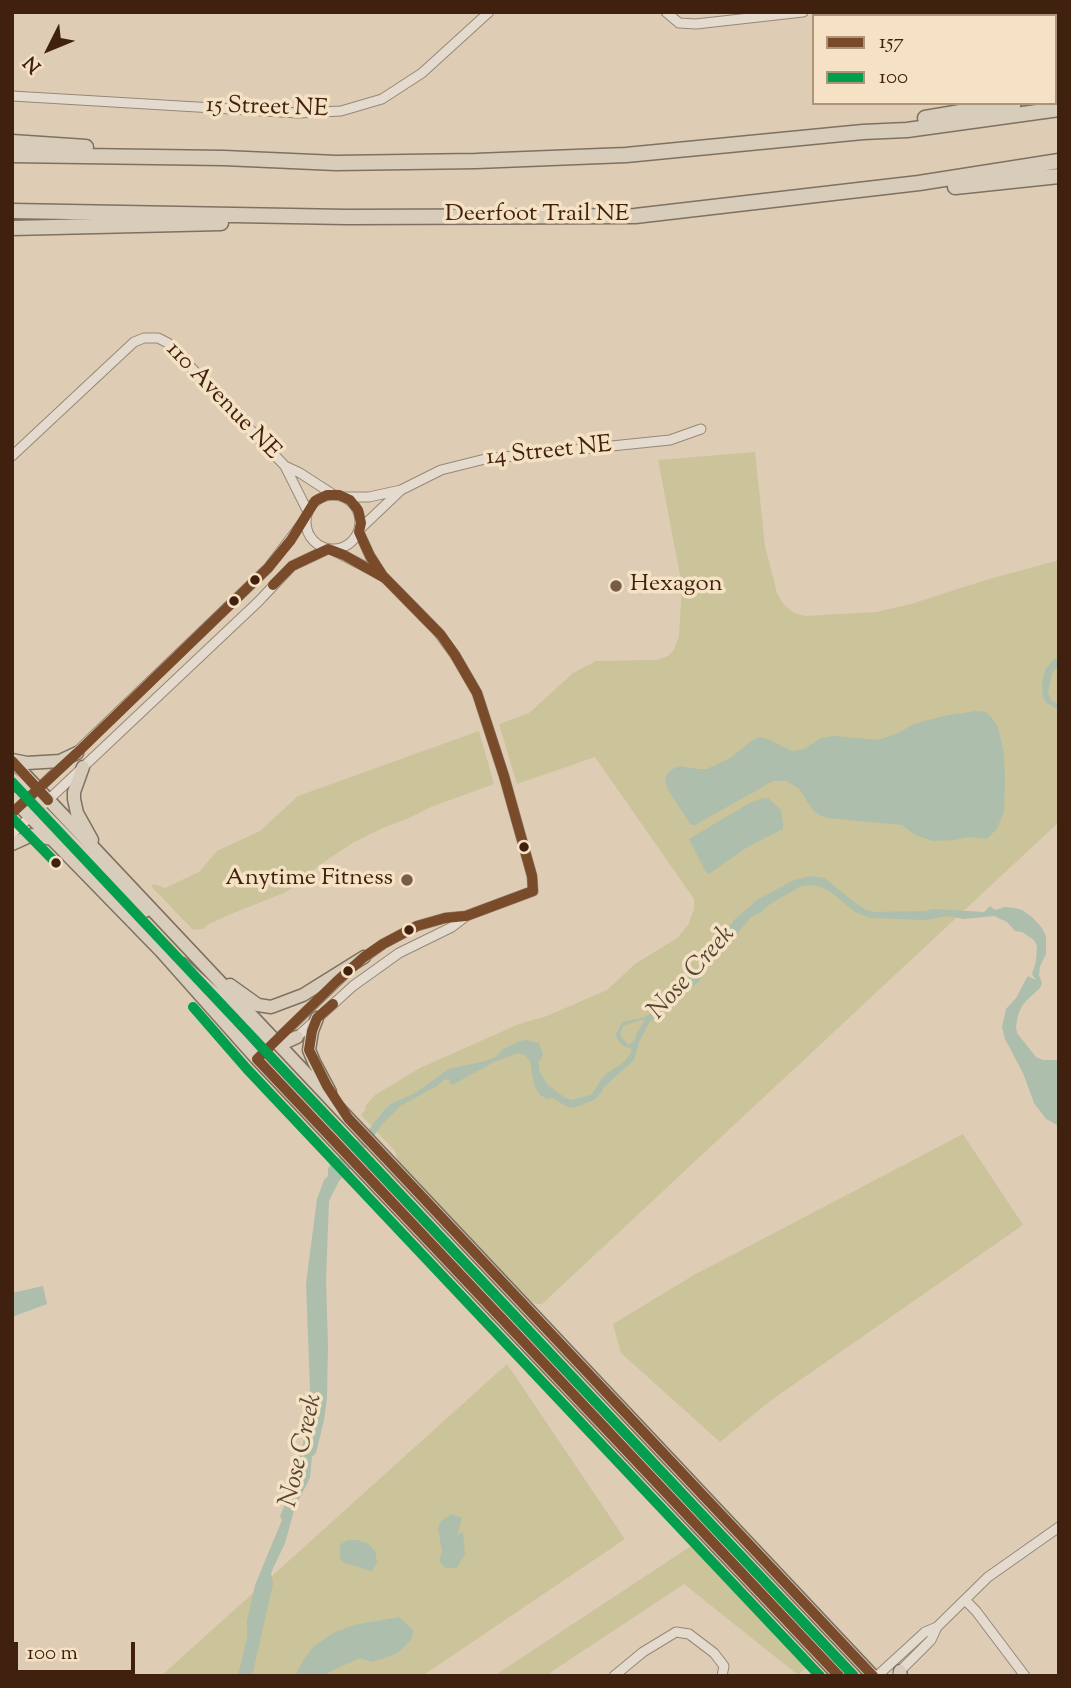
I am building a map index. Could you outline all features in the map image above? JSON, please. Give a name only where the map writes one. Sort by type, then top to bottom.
[{"type":"highway","points":[[863,132],[924,118],[1002,105]]},
{"type":"highway","points":[[12,155],[224,158],[336,163],[626,155],[907,130],[1059,109]]},
{"type":"highway","points":[[12,142],[224,158]]},
{"type":"highway","name":"Deerfoot Trail NE","points":[[12,211],[346,217],[635,216],[919,183],[1059,161]]},
{"type":"highway","points":[[919,183],[946,188],[1059,176]]},
{"type":"highway","points":[[12,228],[262,222],[346,217]]},
{"type":"main road","points":[[12,761],[27,764],[60,761],[78,753]]},
{"type":"main road","points":[[12,761],[35,793],[53,840],[161,951],[257,1059],[839,1676]]},
{"type":"main road","points":[[83,767],[74,792],[77,813],[103,858]]},
{"type":"main road","points":[[12,779],[35,793]]},
{"type":"main road","points":[[15,806],[39,809],[103,858],[875,1676]]},
{"type":"main road","points":[[39,809],[133,902],[174,933]]},
{"type":"main road","points":[[12,844],[32,835],[53,840]]},
{"type":"main road","points":[[161,951],[182,964],[262,1037],[286,1042],[297,1037]]},
{"type":"main road","points":[[210,972],[258,1005],[271,1007],[303,995],[364,957]]},
{"type":"main road","points":[[317,1018],[309,1049],[327,1086],[348,1118]]},
{"type":"main road","points":[[820,1656],[830,1676]]},
{"type":"street","name":"15 Street NE","points":[[12,96],[298,113],[341,111],[382,99],[412,80],[489,12]]},
{"type":"street","points":[[666,12],[679,23],[696,24],[803,12]]},
{"type":"street","name":"110 Avenue NE","points":[[12,456],[134,342],[144,338],[158,338],[168,343],[285,466],[307,515]]},
{"type":"street","name":"14 Street NE","points":[[345,497],[401,490],[441,470],[485,459],[670,440],[701,429]]},
{"type":"street","name":"110 Avenue NE","points":[[285,466],[334,495]]},
{"type":"street","name":"14 Street NE","points":[[359,530],[401,490]]},
{"type":"street","points":[[12,834],[227,632],[292,566],[329,549],[340,549],[355,540],[360,517],[355,505],[345,497],[334,495],[321,498],[311,506],[268,568],[78,753],[35,793],[15,806]]},
{"type":"street","points":[[307,515],[306,526],[313,541],[383,576]]},
{"type":"street","points":[[257,1059],[364,957],[417,926],[445,918],[466,916],[533,891],[532,876],[504,776],[477,693],[441,635],[383,576],[370,556],[359,530]]},
{"type":"street","points":[[227,632],[226,616],[232,604]]},
{"type":"street","points":[[297,1037],[353,986],[399,953],[452,927],[466,916]]},
{"type":"street","points":[[899,1674],[931,1640],[937,1627],[988,1577],[1059,1527]]},
{"type":"street","points":[[965,1600],[1026,1676]]},
{"type":"street","points":[[875,1676],[925,1632],[937,1627]]},
{"type":"street","points":[[614,1676],[643,1651],[676,1632],[689,1634],[714,1653],[724,1666],[722,1676]]},
{"type":"shaded area","points":[[755,452],[765,546],[777,593],[784,605],[794,613],[805,616],[876,612],[1059,560],[1059,822],[542,1304],[535,1304],[527,1300],[399,1164],[395,1151],[361,1115],[375,1095],[420,1068],[519,1024],[547,1016],[607,990],[635,964],[677,938],[688,925],[694,909],[694,899],[595,757],[517,784],[499,724],[529,713],[573,673],[596,661],[657,660],[668,656],[674,650],[679,636],[682,585],[658,460]]},
{"type":"shaded area","points":[[479,731],[494,784],[431,807],[354,842],[284,893],[231,914],[203,929],[193,930],[151,886],[154,884],[165,888],[199,872],[217,851],[260,831],[298,796]]},
{"type":"shaded area","points":[[963,1134],[1023,1225],[770,1401],[720,1442],[621,1353],[613,1324],[694,1275]]},
{"type":"shaded area","points":[[507,1364],[625,1539],[422,1676],[161,1676]]},
{"type":"shaded area","points":[[691,1546],[807,1667],[798,1675],[684,1584],[551,1672],[551,1676],[494,1676]]},
{"type":"water","points":[[1059,657],[1059,665],[1052,673],[1048,692],[1051,700],[1059,705],[1059,724],[1058,712],[1046,703],[1042,688],[1046,669]]},
{"type":"water","points":[[977,711],[986,712],[998,727],[1004,754],[1004,812],[996,830],[986,839],[968,837],[933,841],[915,835],[902,825],[827,818],[813,810],[799,789],[787,781],[773,781],[691,825],[665,781],[667,774],[679,766],[707,769],[732,757],[759,737],[793,751],[804,749],[821,738],[833,736],[879,740],[914,724]]},
{"type":"water","points":[[768,798],[781,810],[783,829],[749,846],[709,874],[705,871],[689,839],[748,804]]},
{"type":"water","name":"Nose Creek","points":[[811,876],[824,878],[858,905],[874,912],[933,909],[984,912],[990,906],[995,910],[1015,908],[1032,917],[1046,936],[1046,954],[1039,975],[1042,983],[1022,1006],[1016,1027],[1017,1033],[1036,1057],[1059,1060],[1059,1126],[1046,1119],[1034,1103],[1002,1027],[1006,1009],[1016,998],[1028,976],[1036,980],[1032,974],[1037,946],[1034,940],[994,916],[964,919],[948,916],[925,920],[870,918],[855,912],[830,891],[815,885],[802,886],[751,917],[710,964],[699,981],[649,1023],[634,1060],[604,1087],[594,1100],[573,1108],[540,1095],[534,1085],[530,1061],[525,1055],[518,1053],[494,1062],[452,1085],[445,1079],[400,1106],[384,1122],[339,1181],[329,1201],[326,1280],[327,1399],[324,1420],[316,1453],[312,1457],[310,1478],[295,1507],[285,1543],[271,1573],[273,1584],[252,1676],[238,1676],[255,1585],[282,1520],[280,1516],[286,1495],[294,1483],[293,1475],[298,1468],[303,1444],[310,1387],[306,1285],[317,1199],[330,1165],[371,1127],[391,1104],[415,1093],[449,1069],[496,1057],[503,1049],[521,1041],[539,1043],[543,1055],[539,1070],[547,1084],[571,1100],[590,1095],[606,1074],[625,1061],[631,1053],[631,1048],[623,1046],[617,1039],[616,1034],[622,1022],[646,1017],[668,999],[700,966],[734,920],[757,900],[794,880]],"holes":[[[645,1020],[635,1039],[628,1045],[620,1035],[623,1026]]]},
{"type":"water","points":[[43,1286],[47,1304],[12,1317],[12,1293]]},
{"type":"water","points":[[452,1514],[462,1518],[457,1535],[463,1532],[465,1554],[457,1568],[446,1568],[439,1561],[442,1551],[438,1528],[441,1521]]},
{"type":"water","points":[[347,1540],[367,1543],[375,1551],[377,1562],[372,1571],[344,1563],[340,1559],[340,1545]]},
{"type":"water","points":[[399,1617],[414,1631],[410,1641],[398,1653],[373,1662],[360,1658],[329,1672],[328,1676],[295,1676],[313,1647],[333,1633],[354,1625]]},
{"type":"transit line","name":"157","points":[[12,813],[268,568],[291,540],[315,501],[327,495],[339,495],[350,500],[358,510],[361,523],[359,532],[383,576],[441,635],[477,693],[504,776],[532,876],[533,891]]},
{"type":"transit line","name":"157","points":[[273,585],[292,566],[328,549],[386,579]]},
{"type":"transit line","name":"157","points":[[12,761],[48,800]]},
{"type":"transit line","name":"100","points":[[12,782],[854,1676]]},
{"type":"transit line","name":"100","points":[[12,818],[56,863]]},
{"type":"transit line","name":"157","points":[[533,891],[466,916],[445,918],[417,926],[383,944],[337,981],[257,1059],[839,1676]]},
{"type":"transit line","name":"157","points":[[333,1004],[317,1018],[309,1050],[327,1086],[348,1118],[873,1676]]},
{"type":"transit line","name":"100","points":[[193,1007],[247,1069],[820,1676]]},
{"type":"place","name":"Hexagon","points":[[616,586]]},
{"type":"place","name":"Anytime Fitness","points":[[407,880]]}]
